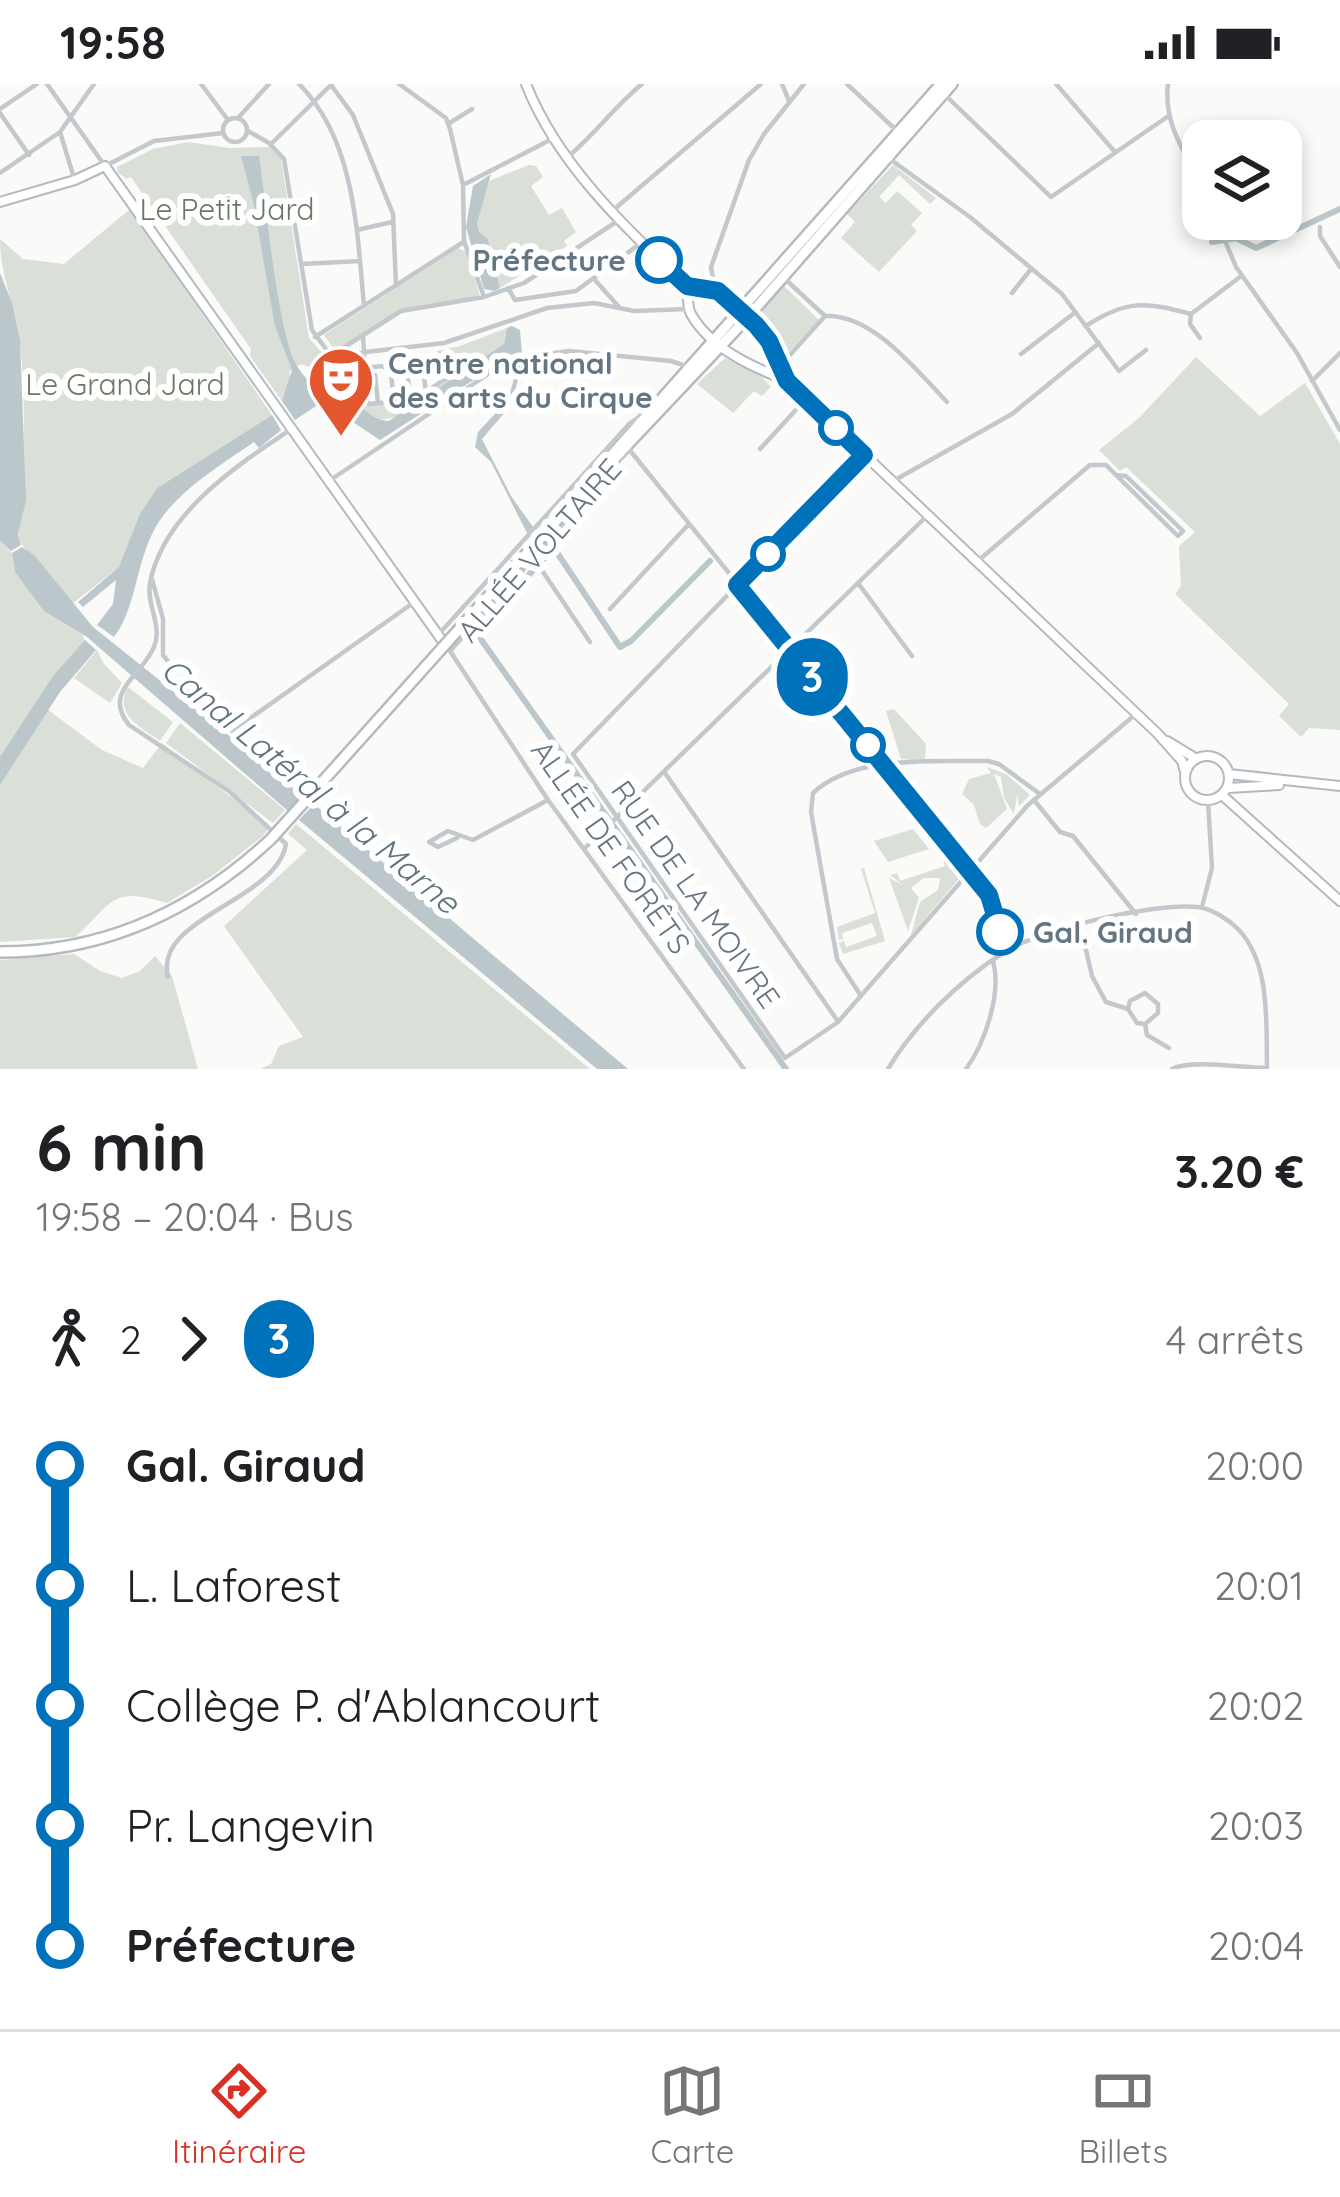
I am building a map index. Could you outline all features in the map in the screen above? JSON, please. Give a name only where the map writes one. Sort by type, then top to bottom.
[{"type":"main road","points":[[526,84],[554,138],[611,212],[687,286],[711,288],[743,313],[769,341],[787,381]]},
{"type":"main road","points":[[743,313],[842,194],[952,84]]},
{"type":"main road","points":[[717,341],[781,275],[942,89]]},
{"type":"main road","points":[[0,202],[106,166],[448,649]]},
{"type":"main road","points":[[687,286],[688,306],[717,341],[744,363],[787,381],[1157,734],[1181,761],[1189,792],[1208,801],[1225,791],[1298,784]]},
{"type":"main road","points":[[688,306],[694,295],[711,288]]},
{"type":"main road","name":"ALLÉE VOLTAIRE","points":[[564,512],[686,366],[717,341]]},
{"type":"main road","name":"ALLÉE VOLTAIRE","points":[[564,512],[628,448],[717,341]]},
{"type":"main road","points":[[766,371],[777,362]]},
{"type":"main road","points":[[0,952],[79,945],[149,922],[204,894],[272,839],[564,512]]},
{"type":"main road","points":[[1157,734],[1196,758],[1216,758],[1229,774],[1340,786]]},
{"type":"main road","points":[[1185,772],[1196,758]]},
{"type":"main road","points":[[1225,791],[1229,774]]},
{"type":"main road","points":[[1225,791],[1340,901]]},
{"type":"street","points":[[29,155],[0,111],[37,84]]},
{"type":"street","points":[[47,84],[106,166],[154,141],[223,133]]},
{"type":"street","points":[[0,173],[60,132],[94,84]]},
{"type":"street","points":[[201,84],[228,119]]},
{"type":"street","points":[[228,119],[238,118],[269,84]]},
{"type":"street","points":[[299,84],[333,130],[357,230],[364,306]]},
{"type":"street","points":[[270,144],[332,84],[353,115],[394,222],[396,286]]},
{"type":"street","points":[[400,84],[448,124],[463,185],[464,242],[484,297]]},
{"type":"street","points":[[568,157],[642,84]]},
{"type":"street","points":[[611,212],[760,84]]},
{"type":"street","points":[[782,84],[789,101]]},
{"type":"street","points":[[711,288],[711,266],[749,160],[804,84]]},
{"type":"street","points":[[847,84],[893,125],[896,135]]},
{"type":"street","points":[[1056,84],[1115,152]]},
{"type":"street","points":[[1168,84],[1167,117],[1182,147]]},
{"type":"street","points":[[942,89],[1051,197],[1167,117]]},
{"type":"street","points":[[448,124],[472,110]]},
{"type":"street","points":[[238,118],[284,159],[315,337],[332,356]]},
{"type":"street","points":[[223,133],[228,119]]},
{"type":"street","points":[[223,133],[238,142],[248,131]]},
{"type":"street","points":[[60,132],[75,180]]},
{"type":"street","points":[[463,185],[554,138]]},
{"type":"street","points":[[886,157],[1032,268],[1071,306],[1119,371],[1146,350]]},
{"type":"street","points":[[332,356],[400,311],[484,297],[524,283],[619,220]]},
{"type":"street","points":[[357,230],[394,222]]},
{"type":"street","points":[[1320,227],[1320,236],[1340,267]]},
{"type":"street","points":[[1225,240],[1242,276],[1340,430]]},
{"type":"street","points":[[315,337],[464,242]]},
{"type":"street","points":[[508,288],[515,300],[576,292],[641,243]]},
{"type":"street","points":[[301,263],[360,261]]},
{"type":"street","points":[[1012,293],[1032,268]]},
{"type":"street","points":[[781,275],[825,316],[838,316],[883,338],[947,402]]},
{"type":"street","points":[[1200,338],[1190,324],[1192,314],[1242,276]]},
{"type":"street","points":[[594,279],[619,307]]},
{"type":"street","points":[[332,356],[444,343],[547,308],[594,303],[655,312],[688,306]]},
{"type":"street","points":[[1086,326],[1112,309],[1148,303],[1192,314]]},
{"type":"street","points":[[1021,354],[1071,306]]},
{"type":"street","points":[[777,362],[789,356],[825,316]]},
{"type":"street","points":[[363,335],[361,354],[367,401],[410,401],[452,375],[453,368],[451,361],[438,359],[365,380]]},
{"type":"street","points":[[355,340],[361,354]]},
{"type":"street","points":[[892,481],[1012,414],[1099,343]]},
{"type":"street","points":[[327,482],[513,360],[569,351],[686,366]]},
{"type":"street","points":[[1312,381],[1340,353]]},
{"type":"street","points":[[438,359],[442,381]]},
{"type":"street","points":[[422,362],[426,393]]},
{"type":"street","points":[[363,368],[383,366],[391,374],[394,402]]},
{"type":"street","points":[[363,368],[374,375]]},
{"type":"street","points":[[406,369],[410,401]]},
{"type":"street","points":[[374,375],[377,403]]},
{"type":"street","points":[[760,449],[806,399]]},
{"type":"street","name":"ALLÉE VOLTAIRE","points":[[438,634],[634,419],[645,413]]},
{"type":"street","points":[[168,977],[167,958],[177,939],[232,903],[273,868],[284,856],[286,844],[230,792],[129,725],[119,713],[118,698],[157,637],[149,601],[152,577],[166,545],[196,502],[290,430]]},
{"type":"street","points":[[628,448],[971,873],[995,908],[1004,952]]},
{"type":"street","name":"ALLÉE VOLTAIRE","points":[[448,649],[536,561],[628,448]]},
{"type":"street","points":[[737,585],[864,455]]},
{"type":"street","points":[[977,562],[1090,465],[1106,465],[1119,480],[1178,536],[1183,531],[1126,476],[1116,475]]},
{"type":"street","points":[[584,849],[928,515]]},
{"type":"street","points":[[610,608],[688,524]]},
{"type":"street","points":[[536,561],[590,642]]},
{"type":"street","points":[[152,577],[163,619],[163,655],[171,665]]},
{"type":"street","points":[[858,583],[912,656]]},
{"type":"street","name":"RUE DE LA MOIVRE","points":[[737,585],[573,754],[784,1058],[838,1022]]},
{"type":"street","points":[[232,731],[414,602]]},
{"type":"street","name":"ALLÉE DE FORÊTS","points":[[448,649],[548,800],[744,1069]]},
{"type":"street","points":[[665,773],[838,1022],[1037,797],[1136,713]]},
{"type":"street","points":[[861,996],[837,958],[812,812],[813,793],[826,782],[884,765],[999,764],[1037,797],[1060,832],[1072,836],[1136,914]]},
{"type":"street","points":[[457,838],[473,840],[548,800]]},
{"type":"street","points":[[1202,908],[1212,868],[1208,801]]},
{"type":"street","points":[[888,1069],[929,1016],[1004,952],[1040,935],[1080,925],[1202,908],[1226,919],[1253,949],[1266,1014],[1267,1068],[1189,1063],[1172,1069]]},
{"type":"street","points":[[1080,925],[1092,976],[1106,1002],[1128,1010]]},
{"type":"street","points":[[966,1069],[975,1056],[997,986],[993,961]]},
{"type":"street","points":[[1136,995],[1154,997],[1158,1013],[1145,1024],[1130,1017],[1128,1010],[1136,995]]},
{"type":"street","points":[[1145,1024],[1147,1035],[1169,1048]]},
{"type":"green space","name":"Le Petit Jard","points":[[188,142],[270,147],[281,159],[309,338],[333,358],[316,370],[301,364],[289,372],[291,382],[282,401],[131,177],[126,179],[118,172],[117,167],[153,149]]},
{"type":"green space","points":[[893,165],[936,198],[930,204],[899,175],[879,197],[886,203],[897,191],[922,213],[911,225],[917,231],[879,272],[841,238],[855,222],[847,214]]},
{"type":"green space","points":[[536,166],[543,177],[531,186],[549,215],[562,208],[576,232],[564,241],[567,246],[500,288],[488,239],[479,232],[477,222],[489,181]]},
{"type":"green space","name":"Le Grand Jard","points":[[130,209],[272,415],[157,488],[119,567],[72,604],[20,541],[25,493],[23,374],[0,239],[23,259],[64,264]]},
{"type":"green space","points":[[458,248],[466,252],[480,296],[401,311],[336,352],[324,335]]},
{"type":"green space","points":[[783,285],[819,320],[786,355],[760,315]]},
{"type":"green space","points":[[507,328],[504,344],[398,417],[377,420],[350,399],[328,394],[362,374],[366,405],[416,401],[453,376],[451,360],[439,358],[437,351]]},
{"type":"green space","points":[[1196,357],[1260,416],[1305,383],[1340,444],[1340,730],[1309,728],[1301,737],[1279,716],[1289,704],[1175,594],[1181,586],[1179,546],[1195,532],[1126,467],[1120,471],[1099,450],[1139,418]]},
{"type":"green space","points":[[725,358],[760,375],[771,387],[762,396],[754,391],[733,413],[697,384]]},
{"type":"green space","points":[[0,541],[12,553],[15,572],[45,611],[82,634],[85,641],[0,771]]},
{"type":"green space","points":[[97,650],[122,683],[110,703],[74,678]]},
{"type":"green space","points":[[128,687],[173,722],[160,741],[126,712]]},
{"type":"green space","points":[[47,709],[102,750],[143,768],[162,743],[269,827],[212,876],[167,903],[123,897],[75,937],[0,942],[0,781]]},
{"type":"green space","points":[[894,709],[926,744],[925,761],[901,759],[886,711]]},
{"type":"green space","points":[[180,723],[285,810],[273,823],[166,743]]},
{"type":"green space","points":[[987,767],[1006,774],[1030,795],[1019,806],[1017,795],[1014,814],[1004,798],[1001,777],[994,774],[1007,809],[986,828],[962,794],[969,779],[991,773]]},
{"type":"green space","points":[[296,824],[590,1069],[260,1069],[271,1064],[279,1046],[303,1037],[224,926],[307,850],[288,834]]},
{"type":"green space","points":[[913,829],[929,849],[888,862],[874,841]]},
{"type":"green space","points":[[948,855],[962,875],[911,935],[920,902],[938,890],[940,878],[924,878],[911,888],[919,898],[908,931],[889,878],[903,885],[890,875],[897,873],[900,881],[945,866]]},
{"type":"green space","points":[[864,868],[885,941],[843,954],[839,943],[844,941],[846,947],[877,936],[872,923],[842,933],[839,940],[837,927],[875,913]]},
{"type":"green space","points":[[74,954],[122,978],[140,971],[155,956],[172,976],[198,1069],[0,1069],[0,960]]},
{"type":"shaded area","points":[[241,156],[259,156],[284,325],[297,366],[315,385],[389,421],[504,344],[507,328],[520,330],[522,355],[497,365],[380,440],[327,405],[319,404],[295,420],[282,401],[292,370],[275,326]]},
{"type":"shaded area","points":[[491,174],[477,223],[488,239],[500,288],[494,291],[484,289],[466,227],[473,186]]},
{"type":"shaded area","points":[[0,273],[20,340],[26,500],[18,534],[21,545],[11,551],[0,541]]},
{"type":"shaded area","points":[[522,362],[512,404],[482,439],[533,527],[527,533],[491,462],[475,447],[478,432],[508,400],[515,375],[508,373]]},
{"type":"shaded area","points":[[272,415],[281,430],[259,448],[254,442],[212,471],[160,520],[127,614],[114,637],[97,625],[113,604],[116,580],[83,607],[78,602],[119,567],[140,514],[157,488]]},
{"type":"shaded area","points":[[22,547],[34,555],[93,627],[302,794],[288,811],[87,637],[44,611],[15,572],[12,553]]},
{"type":"shaded area","points":[[85,640],[96,650],[60,692],[0,785],[0,757],[53,676]]},
{"type":"shaded area","points":[[314,804],[628,1069],[597,1069],[299,820]]},
{"type":"waterway","points":[[1212,242],[1236,238],[1256,248],[1340,209]]},
{"type":"waterway","points":[[546,550],[549,553],[554,548],[620,647],[710,561]]},
{"type":"waterway","points":[[549,553],[480,628],[480,638],[786,1069]]},
{"type":"bus line","name":"3","points":[[659,260],[687,286],[718,291],[756,325],[769,341],[787,381],[864,455],[737,585],[989,895],[1000,932]]},
{"type":"place","name":"Préfecture","points":[[659,260]]},
{"type":"place","name":"Centre national des arts du Cirque","points":[[341,439]]},
{"type":"place","name":"Gal. Giraud","points":[[1000,932]]},
{"type":"water label","name":"Canal Latéral à la Marne","points":[[311,785]]}]
